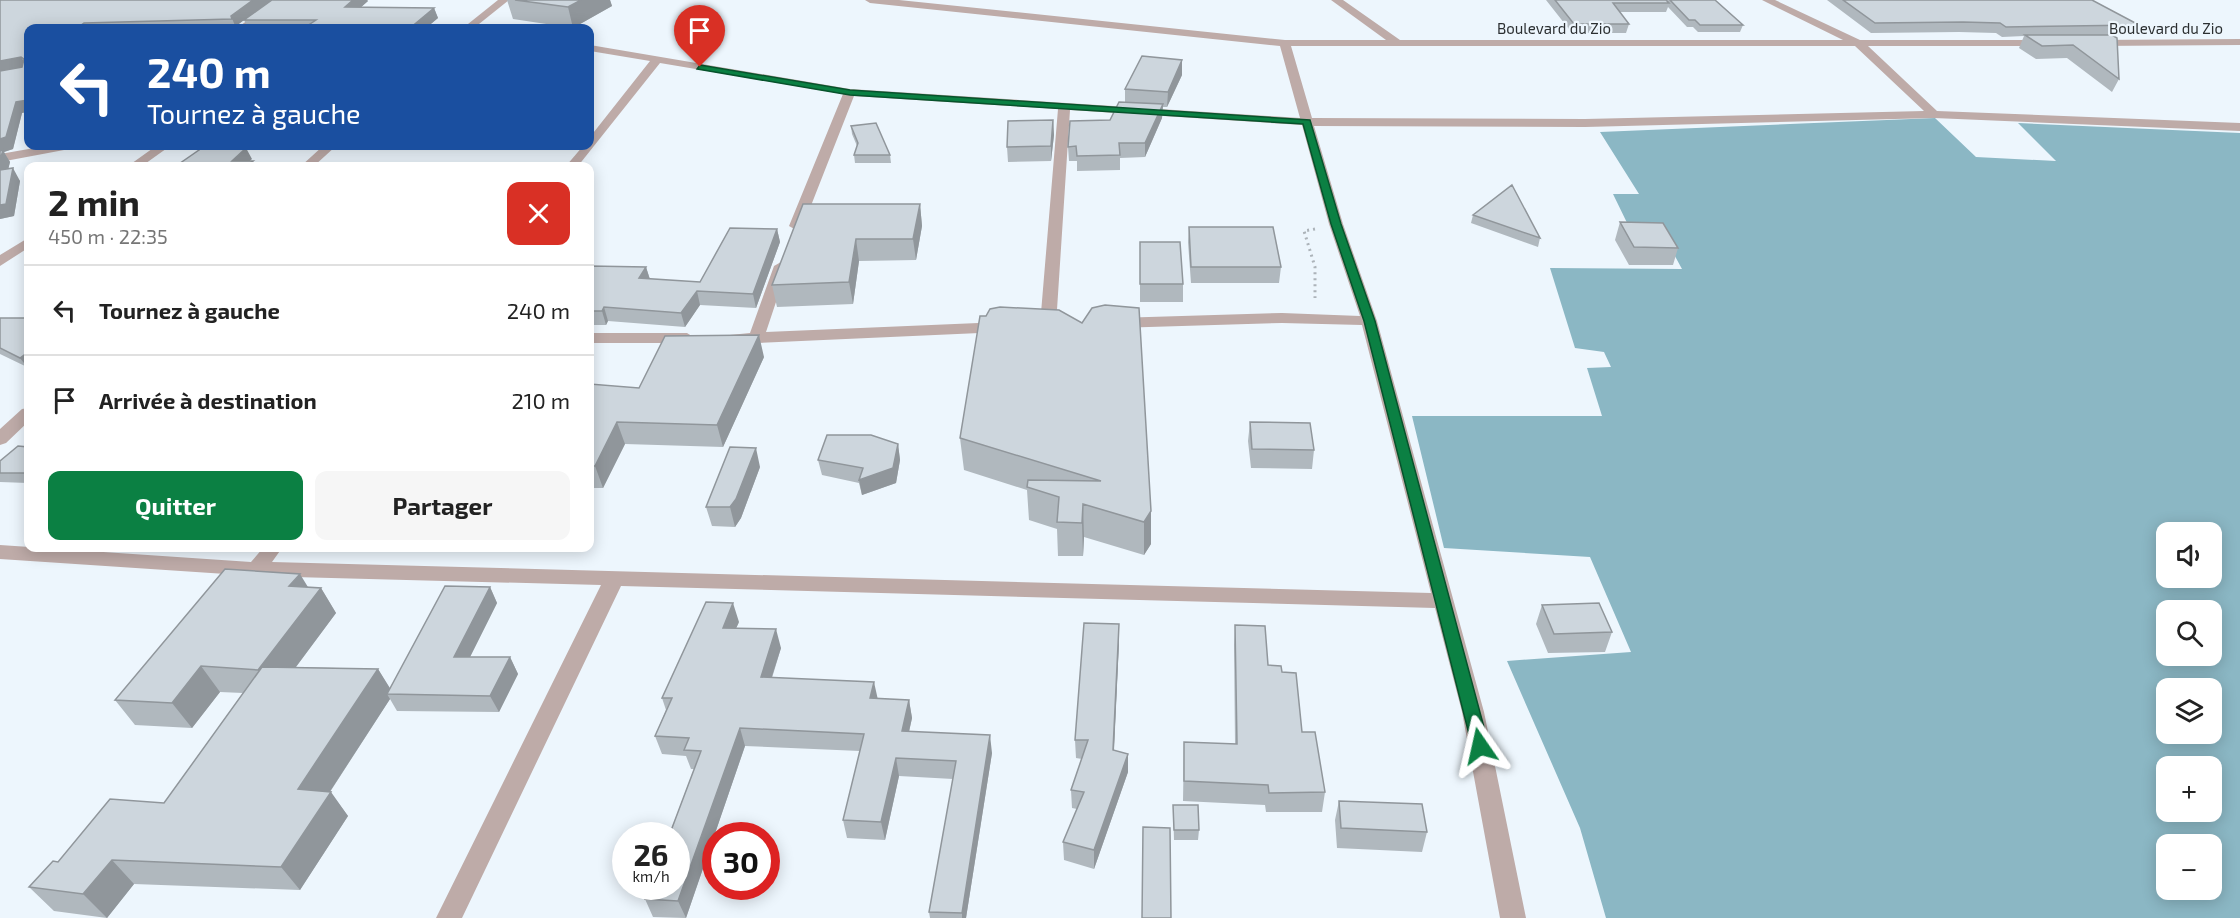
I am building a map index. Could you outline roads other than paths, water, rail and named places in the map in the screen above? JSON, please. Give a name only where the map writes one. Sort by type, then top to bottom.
[{"type":"street","points":[[248,24],[283,0]]},
{"type":"street","points":[[476,24],[504,0]]},
{"type":"street","name":"Boulevard du Zio","points":[[870,0],[1285,43],[2061,43]]},
{"type":"street","points":[[1336,0],[1398,43]]},
{"type":"street","points":[[1767,0],[1858,43],[1934,114]]},
{"type":"street","name":"Boulevard du Zio","points":[[2085,43],[2240,42]]},
{"type":"street","points":[[1285,43],[1336,224],[1370,321],[1477,726],[1513,918]]},
{"type":"street","points":[[594,49],[850,92],[1307,122],[1542,123],[1934,114],[2240,128]]},
{"type":"street","points":[[594,139],[657,60]]},
{"type":"street","points":[[756,338],[789,245],[850,92]]},
{"type":"street","points":[[1048,325],[1064,107]]},
{"type":"street","points":[[0,158],[43,150]]},
{"type":"street","points":[[140,162],[158,150]]},
{"type":"street","points":[[311,162],[325,150]]},
{"type":"street","points":[[575,162],[585,150]]},
{"type":"street","points":[[0,262],[24,245]]},
{"type":"street","points":[[1095,323],[1282,318],[1370,321]]},
{"type":"street","points":[[594,338],[756,338],[1013,326]]},
{"type":"street","points":[[0,439],[24,417]]},
{"type":"street","points":[[0,552],[256,569],[1444,601]]},
{"type":"street","points":[[256,569],[270,552]]},
{"type":"street","points":[[449,918],[614,579]]},
{"type":"water","points":[[1935,118],[1976,157],[2056,161],[2018,123],[2240,133],[2240,918],[1606,918],[1580,828],[1507,661],[1631,652],[1590,557],[1444,548],[1412,416],[1602,416],[1587,368],[1611,367],[1604,352],[1575,348],[1550,268],[1682,269],[1664,236],[1631,231],[1613,194],[1639,194],[1600,132]]}]
